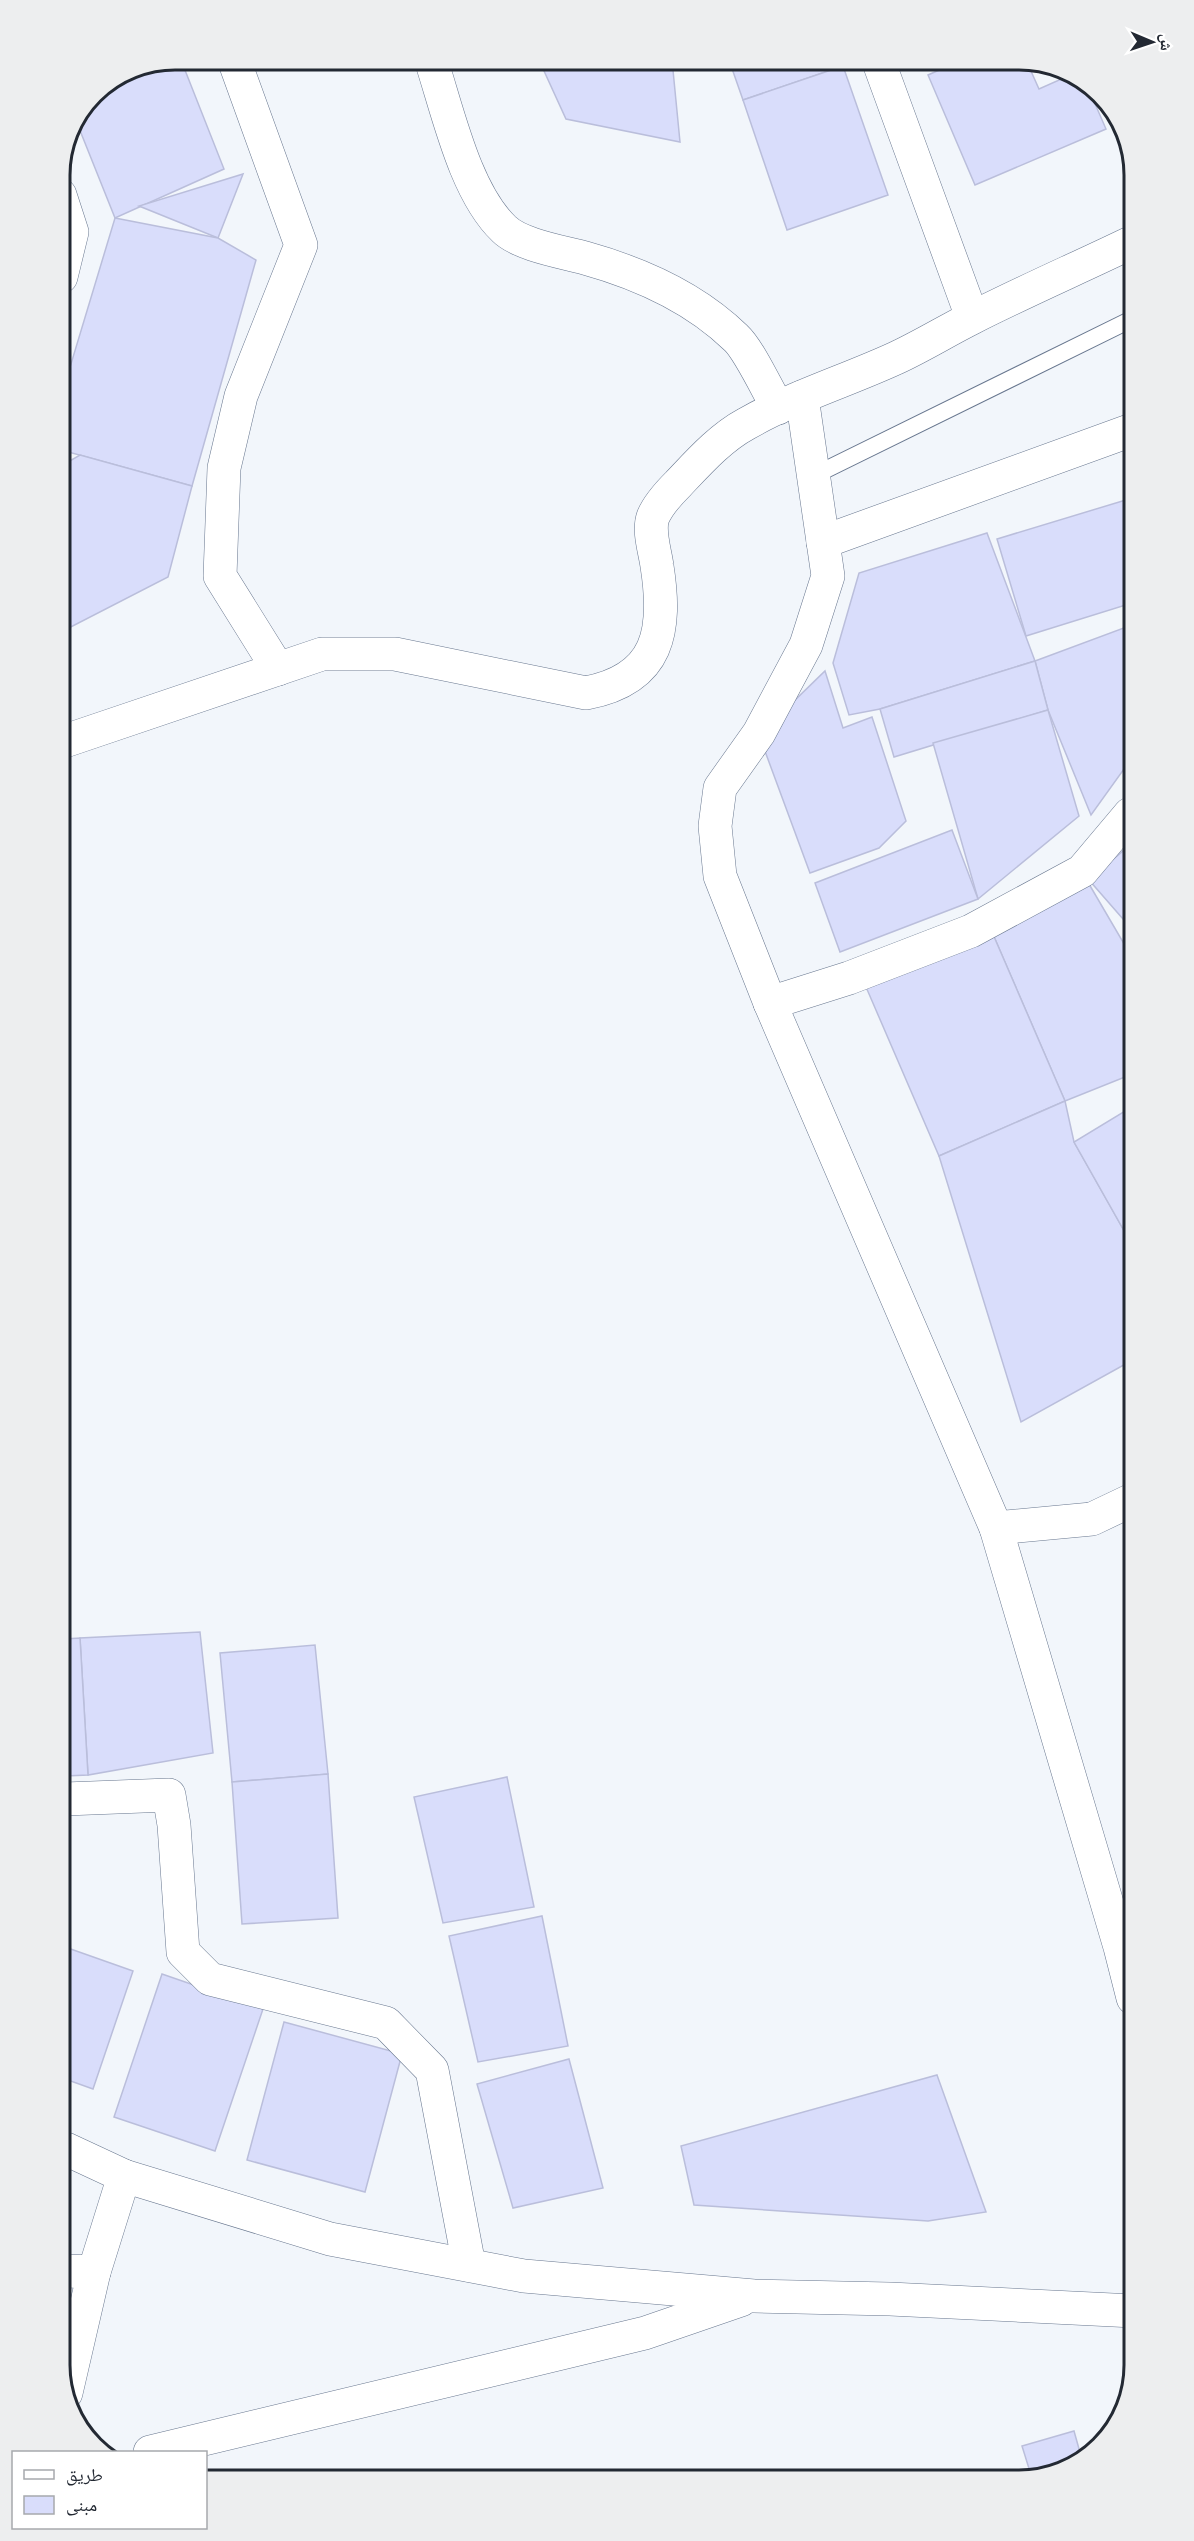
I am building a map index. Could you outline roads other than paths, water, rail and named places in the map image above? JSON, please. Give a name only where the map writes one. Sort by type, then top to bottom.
[{"type":"street","points":[[238,71],[301,245],[241,396],[224,468],[220,576],[278,669]]},
{"type":"street","points":[[435,71],[475,191],[488,212],[506,232],[550,249],[619,268],[684,298],[737,339],[790,402],[813,476],[828,576],[806,645],[759,733],[720,788],[715,826],[720,876],[770,1003],[996,1528],[1124,1940]]},
{"type":"street","points":[[882,71],[972,317]]},
{"type":"street","points":[[71,739],[322,654],[395,654],[586,693],[604,689],[628,678],[652,653],[662,622],[652,533],[653,517],[678,484],[723,440],[744,424],[790,402],[896,358],[972,317],[1124,246]]},
{"type":"street","points":[[824,542],[1124,433]]},
{"type":"street","points":[[770,1003],[849,978],[971,931],[1082,872],[1124,821]]},
{"type":"street","points":[[996,1528],[1092,1519],[1124,1504]]},
{"type":"street","points":[[70,1799],[169,1795],[174,1825],[183,1952],[210,1979],[386,2023],[432,2070],[469,2265]]},
{"type":"street","points":[[70,2151],[123,2176],[330,2239],[524,2276],[754,2296],[890,2298],[1124,2310]]},
{"type":"street","points":[[70,2358],[80,2272],[123,2176]]},
{"type":"street","points":[[154,2451],[645,2333],[754,2296]]},
{"type":"lane","points":[[813,476],[1124,323]]}]
